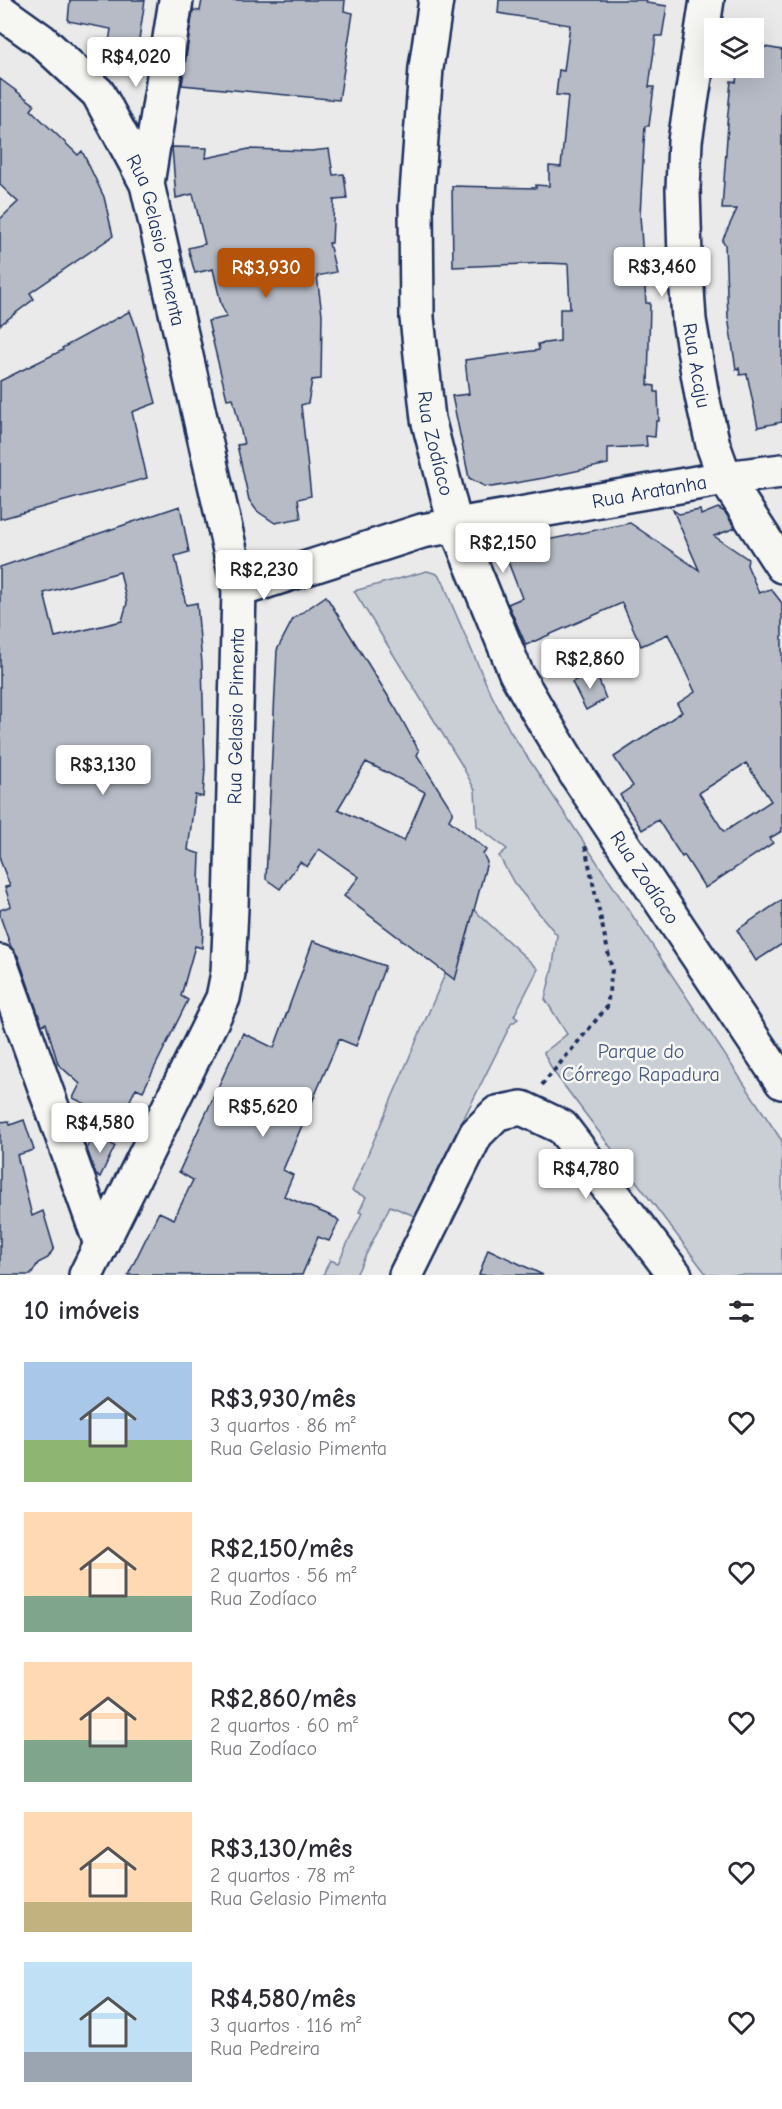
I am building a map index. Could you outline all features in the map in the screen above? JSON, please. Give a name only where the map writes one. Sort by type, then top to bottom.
[{"type":"street","points":[[147,184],[176,0]]},
{"type":"street","name":"Rua Zodíaco","points":[[436,0],[426,69],[416,207],[417,318],[428,419],[455,524],[516,673],[539,713],[604,816],[782,1082]]},
{"type":"street","name":"Rua Acaju","points":[[707,0],[685,141],[685,258],[690,320],[702,396],[713,445],[725,478],[782,566]]},
{"type":"street","name":"Rua Gelasio Pimenta","points":[[0,11],[42,41],[98,93],[147,184],[239,590],[228,973],[223,998],[86,1275]]},
{"type":"street","name":"Rua Aratanha","points":[[239,590],[422,531],[725,478],[782,471]]},
{"type":"street","points":[[0,962],[101,1244]]},
{"type":"street","points":[[406,1275],[476,1134],[509,1111],[562,1128],[675,1275]]},
{"type":"path","points":[[509,1111],[607,1008],[612,970],[584,841]]},
{"type":"green space","name":"Parque do Córrego Rapadura","points":[[427,571],[437,574],[443,581],[488,688],[510,731],[782,1141],[782,1275],[707,1275],[553,1071],[544,1053],[567,1034],[545,999],[557,935],[514,883],[499,856],[507,849],[477,826],[475,790],[354,591]]},
{"type":"green space","points":[[473,909],[538,969],[514,1016],[518,1019],[511,1024],[415,1216],[390,1206],[356,1275],[323,1275],[330,1260],[338,1263],[362,1213],[359,1212],[366,1197],[352,1191]]},
{"type":"building","points":[[70,0],[145,0],[138,46],[109,42],[111,29],[68,21]]},
{"type":"building","points":[[202,0],[345,0],[344,11],[353,13],[339,100],[182,85],[193,10],[200,11]]},
{"type":"building","points":[[499,0],[647,0],[646,3],[667,6],[662,36],[656,36],[649,87],[654,87],[649,126],[645,126],[640,215],[646,303],[650,303],[648,385],[655,386],[655,392],[658,392],[659,421],[656,421],[655,437],[646,436],[647,446],[608,448],[608,464],[492,487],[484,486],[469,478],[452,396],[469,394],[465,360],[539,350],[538,344],[560,341],[560,309],[570,309],[568,264],[453,267],[452,186],[536,188],[536,185],[549,186],[549,166],[561,167],[568,96],[556,95],[559,70],[564,71],[570,25],[498,13]]},
{"type":"building","points":[[764,47],[782,50],[782,422],[758,427],[747,374],[740,375],[739,368],[736,369],[728,317],[725,244],[722,241],[737,209],[722,209],[731,81],[736,82],[737,78],[764,78]]},
{"type":"building","points":[[0,79],[35,105],[31,110],[78,155],[82,151],[104,197],[113,236],[30,293],[34,299],[0,325],[0,219],[18,202],[0,185]]},
{"type":"building","points":[[172,147],[207,148],[206,158],[249,149],[311,151],[329,149],[333,175],[344,174],[347,199],[334,200],[332,243],[329,243],[336,272],[317,276],[322,314],[321,379],[312,380],[308,403],[301,405],[311,496],[298,499],[301,518],[275,523],[257,511],[249,500],[237,445],[244,444],[233,398],[227,399],[208,321],[227,317],[221,304],[213,269],[195,273],[188,248],[205,244],[193,194],[176,198]]},
{"type":"building","points":[[130,311],[156,403],[132,412],[147,478],[0,519],[0,381],[63,350],[62,348]]},
{"type":"building","points":[[180,506],[189,552],[175,556],[186,605],[197,603],[202,664],[205,768],[203,797],[195,795],[188,850],[200,854],[202,948],[195,946],[181,996],[188,1000],[143,1091],[136,1088],[120,1121],[73,1098],[80,1084],[58,1064],[46,1023],[42,1025],[18,956],[11,947],[0,916],[0,910],[11,906],[5,887],[10,886],[0,860],[0,567]],"holes":[[[120,572],[127,603],[122,621],[55,637],[44,593]]]},
{"type":"building","points":[[718,508],[725,512],[735,528],[714,536],[748,559],[747,565],[759,593],[771,589],[782,603],[782,831],[770,838],[773,843],[705,888],[658,820],[642,830],[620,795],[633,786],[614,757],[682,712],[677,704],[695,692],[668,634],[641,646],[622,603],[526,645],[508,604],[522,598],[503,549],[630,523],[699,570],[673,510],[679,514],[700,510],[701,515]],"holes":[[[746,763],[771,801],[724,832],[699,793]]]},
{"type":"building","points":[[326,596],[396,709],[419,751],[417,755],[453,812],[449,820],[487,850],[483,854],[487,862],[455,980],[344,896],[359,877],[319,849],[307,867],[300,862],[280,889],[266,879],[277,650],[293,619]],"holes":[[[366,762],[425,792],[404,841],[338,809]]]},
{"type":"building","points":[[595,670],[606,699],[586,710],[572,682]]},
{"type":"building","points":[[782,900],[782,944],[756,961],[737,930]]},
{"type":"building","points":[[313,941],[385,966],[356,1046],[339,1039],[283,1170],[293,1175],[284,1196],[339,1221],[329,1241],[318,1237],[302,1275],[128,1275],[159,1212],[174,1219],[193,1180],[179,1172],[243,1033],[274,1048]]},
{"type":"building","points":[[24,1120],[34,1150],[17,1155],[32,1216],[43,1211],[54,1248],[48,1258],[38,1263],[31,1275],[0,1275],[0,1122],[9,1121],[10,1125]]},
{"type":"building","points":[[94,1135],[115,1146],[100,1177],[96,1175],[87,1149]]},
{"type":"building","points":[[488,1249],[543,1275],[479,1275]]}]
